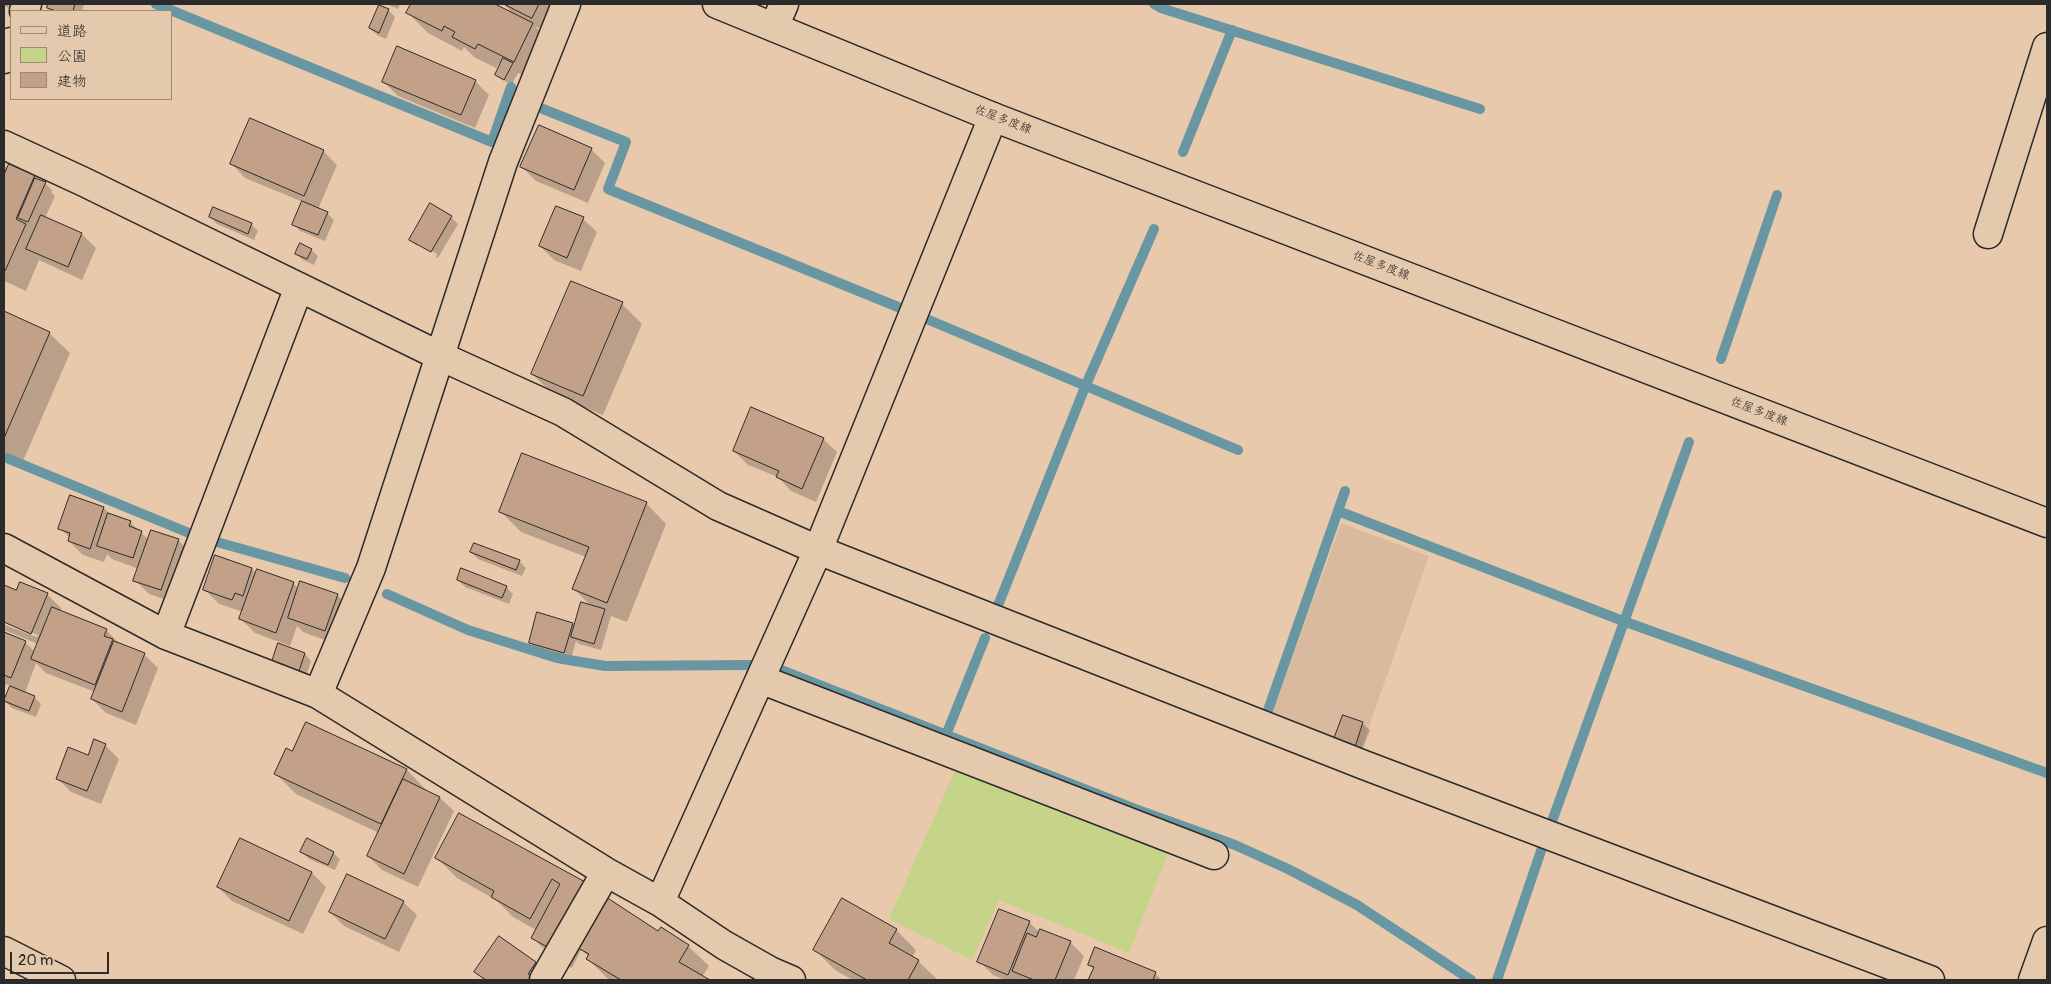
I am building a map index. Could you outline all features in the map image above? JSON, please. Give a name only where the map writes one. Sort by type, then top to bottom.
[{"type":"street","points":[[318,694],[372,568],[504,162],[566,4]]},
{"type":"street","name":"佐屋多度線","points":[[716,4],[779,16],[994,117],[2047,523]]},
{"type":"street","points":[[4,59],[10,44]]},
{"type":"street","points":[[1988,234],[2047,47]]},
{"type":"street","points":[[660,902],[818,550],[994,117]]},
{"type":"street","points":[[4,145],[84,182],[440,356],[563,412],[718,506],[818,550],[1364,766],[1930,980]]},
{"type":"street","points":[[166,635],[299,287]]},
{"type":"street","points":[[4,548],[166,635],[318,694],[606,872],[660,902],[724,945],[770,971],[791,980]]},
{"type":"street","points":[[760,679],[1214,855]]},
{"type":"street","points":[[544,980],[606,872]]},
{"type":"street","points":[[2033,980],[2047,941]]},
{"type":"street","points":[[4,951],[61,980]]},
{"type":"shaded area","points":[[1341,523],[1429,556],[1359,755],[1269,722]]},
{"type":"green space","points":[[957,766],[1170,848],[1129,953],[999,900],[972,960],[889,919]]},
{"type":"building","points":[[48,4],[75,4],[73,10],[53,10],[47,8]]},
{"type":"building","points":[[411,4],[495,4],[533,23],[514,62],[478,44],[475,49],[452,37],[455,32],[444,26],[442,31],[406,13]]},
{"type":"building","points":[[504,4],[539,4],[532,18]]},
{"type":"building","points":[[379,5],[389,9],[379,33],[369,28]]},
{"type":"building","points":[[397,46],[476,80],[461,115],[382,82]]},
{"type":"building","points":[[503,58],[513,63],[504,80],[495,75]]},
{"type":"building","points":[[250,118],[324,150],[304,196],[230,164]]},
{"type":"building","points":[[539,125],[592,148],[574,190],[520,167]]},
{"type":"building","points":[[9,164],[35,175],[16,219],[26,224],[4,271],[4,175]]},
{"type":"building","points":[[35,178],[46,182],[28,222],[18,218]]},
{"type":"building","points":[[302,201],[328,212],[318,235],[292,225]]},
{"type":"building","points":[[430,203],[452,216],[431,252],[409,240]]},
{"type":"building","points":[[556,206],[584,217],[567,258],[539,246]]},
{"type":"building","points":[[213,207],[252,223],[248,234],[209,217]]},
{"type":"building","points":[[41,215],[82,233],[68,267],[26,249]]},
{"type":"building","points":[[300,243],[312,249],[307,259],[295,254]]},
{"type":"building","points":[[571,281],[623,302],[583,396],[531,374]]},
{"type":"building","points":[[4,311],[50,332],[4,438]]},
{"type":"building","points":[[751,407],[824,438],[802,489],[776,477],[779,471],[733,451]]},
{"type":"building","points":[[522,453],[647,502],[607,603],[572,589],[589,547],[499,512]]},
{"type":"building","points":[[70,495],[104,507],[90,549],[68,541],[70,533],[58,529]]},
{"type":"building","points":[[108,513],[131,521],[129,526],[142,531],[133,558],[97,546]]},
{"type":"building","points":[[151,530],[179,539],[161,590],[133,581]]},
{"type":"building","points":[[474,543],[520,560],[516,570],[470,552]]},
{"type":"building","points":[[215,555],[252,568],[243,596],[235,593],[232,600],[203,590]]},
{"type":"building","points":[[461,568],[507,586],[502,598],[457,580]]},
{"type":"building","points":[[257,569],[294,582],[276,633],[239,619]]},
{"type":"building","points":[[300,581],[338,594],[325,631],[288,618]]},
{"type":"building","points":[[20,582],[48,593],[31,634],[4,622],[4,585],[16,590]]},
{"type":"building","points":[[581,602],[605,609],[594,644],[571,637]]},
{"type":"building","points":[[52,607],[107,629],[104,636],[113,639],[95,685],[31,659]]},
{"type":"building","points":[[537,612],[573,623],[564,653],[529,643]]},
{"type":"building","points":[[4,632],[26,641],[11,678],[4,675]]},
{"type":"building","points":[[114,641],[145,653],[122,712],[91,699]]},
{"type":"building","points":[[278,643],[305,653],[298,674],[271,665]]},
{"type":"building","points":[[10,686],[35,696],[29,711],[4,701]]},
{"type":"building","points":[[1343,715],[1363,722],[1355,747],[1334,739]]},
{"type":"building","points":[[306,722],[407,769],[381,824],[274,774],[286,748],[292,751]]},
{"type":"building","points":[[94,739],[106,744],[87,791],[56,779],[68,747],[88,755]]},
{"type":"building","points":[[403,779],[440,797],[404,874],[367,856]]},
{"type":"building","points":[[459,813],[587,883],[551,949],[531,938],[560,884],[552,879],[530,919],[491,897],[494,891],[435,858]]},
{"type":"building","points":[[240,838],[312,872],[289,921],[217,887]]},
{"type":"building","points":[[307,838],[334,852],[328,865],[300,852]]},
{"type":"building","points":[[347,874],[404,901],[385,939],[329,912]]},
{"type":"building","points":[[606,897],[658,931],[661,927],[689,945],[679,962],[710,980],[621,980],[586,959],[589,954],[576,947]]},
{"type":"building","points":[[842,898],[897,929],[889,943],[919,960],[908,980],[867,980],[813,950]]},
{"type":"building","points":[[999,909],[1030,921],[1008,975],[977,962]]},
{"type":"building","points":[[1040,929],[1071,941],[1055,980],[1034,980],[1012,971],[1027,933],[1036,937]]},
{"type":"building","points":[[499,936],[536,962],[528,974],[533,977],[530,980],[486,980],[474,972]]},
{"type":"building","points":[[1095,947],[1156,972],[1153,980],[1088,980],[1094,967],[1088,965]]},
{"type":"waterway","points":[[156,4],[171,10]]},
{"type":"waterway","points":[[1154,4],[1161,8],[1480,109]]},
{"type":"waterway","points":[[172,11],[492,142],[511,87]]},
{"type":"waterway","points":[[1183,152],[1232,30]]},
{"type":"waterway","points":[[543,109],[626,142],[608,189],[898,307]]},
{"type":"waterway","points":[[1721,359],[1777,195]]},
{"type":"waterway","points":[[997,608],[1085,387],[1154,229]]},
{"type":"waterway","points":[[929,320],[1238,450]]},
{"type":"waterway","points":[[1551,824],[1689,442]]},
{"type":"waterway","points":[[4,457],[189,533]]},
{"type":"waterway","points":[[1266,716],[1345,491]]},
{"type":"waterway","points":[[1338,511],[1623,621],[2047,773]]},
{"type":"waterway","points":[[217,542],[345,578]]},
{"type":"waterway","points":[[387,594],[468,630],[557,658],[605,666],[752,665]]},
{"type":"waterway","points":[[946,735],[985,638]]},
{"type":"waterway","points":[[781,670],[1135,809],[1235,845],[1288,869],[1357,905],[1471,980]]},
{"type":"waterway","points":[[1497,980],[1542,848]]}]
